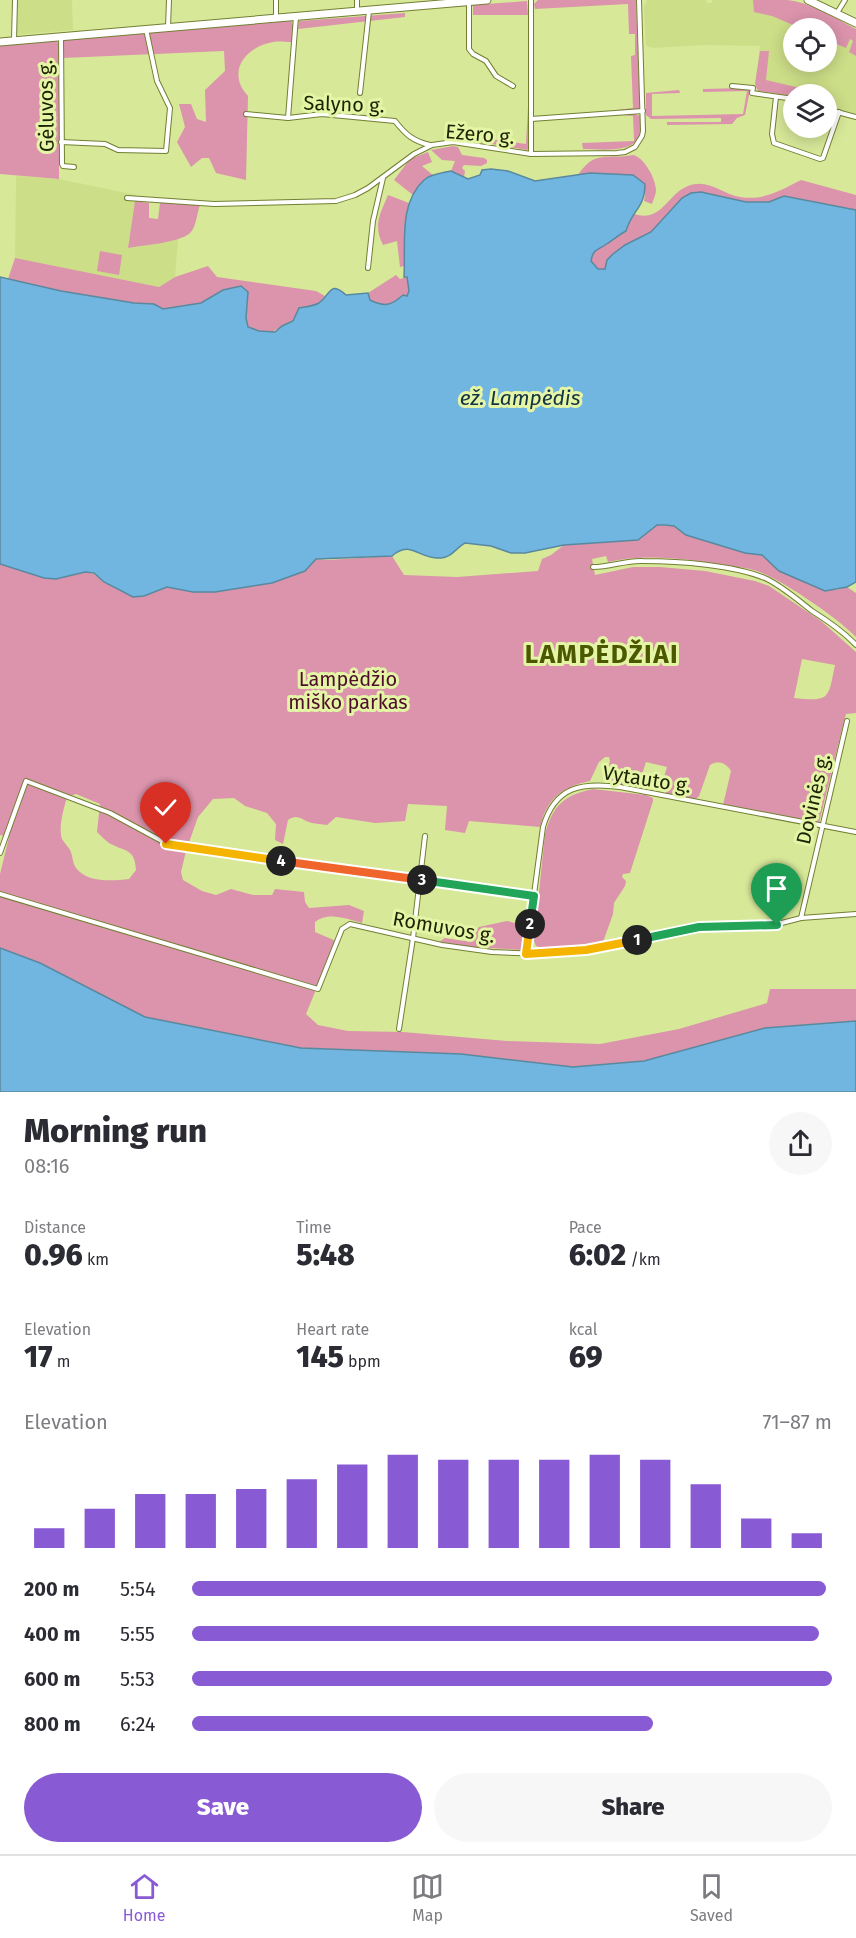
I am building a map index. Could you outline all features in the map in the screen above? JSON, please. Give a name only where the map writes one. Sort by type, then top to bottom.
[{"type":"main road","points":[[0,42],[487,0]]},
{"type":"main road","points":[[808,0],[856,23]]},
{"type":"street","points":[[14,40],[15,0]]},
{"type":"street","points":[[168,27],[169,0]]},
{"type":"street","points":[[276,0],[276,18]]},
{"type":"street","points":[[357,0],[357,11]]},
{"type":"street","points":[[531,0],[531,154]]},
{"type":"street","name":"Ežero g.","points":[[127,198],[214,204],[336,201],[355,195],[414,154],[432,145],[453,142],[531,154],[617,153],[631,150],[636,147],[642,136],[639,0]]},
{"type":"street","name":"Ežero g.","points":[[640,11],[645,0]]},
{"type":"street","points":[[837,13],[845,0]]},
{"type":"street","points":[[469,1],[469,50],[486,61],[495,76],[513,86]]},
{"type":"street","points":[[360,93],[369,10]]},
{"type":"street","points":[[288,118],[296,16]]},
{"type":"street","points":[[61,142],[105,144],[118,150],[166,151],[170,108],[157,81],[146,29]]},
{"type":"street","name":"Gėluvos g.","points":[[61,35],[63,166],[74,168]]},
{"type":"street","points":[[732,86],[753,88],[752,93],[783,98]]},
{"type":"street","points":[[776,97],[772,134],[774,143],[820,159],[823,158],[839,112],[856,117]]},
{"type":"street","points":[[531,119],[643,111]]},
{"type":"street","name":"Salyno g.","points":[[246,114],[288,118],[322,114],[395,121],[408,137],[416,142],[432,145]]},
{"type":"street","points":[[368,268],[373,221],[383,177]]},
{"type":"street","points":[[593,567],[608,567],[634,561],[672,562],[719,568],[756,576],[773,583],[846,633],[856,645]]},
{"type":"street","name":"Dovinės g.","points":[[801,918],[847,721]]},
{"type":"street","points":[[0,853],[26,781],[110,813],[171,846],[534,896]]},
{"type":"street","name":"Vytauto g.","points":[[526,954],[546,817],[559,798],[577,787],[587,785],[620,787],[856,832]]},
{"type":"street","points":[[399,1029],[425,836]]},
{"type":"street","name":"Romuvos g.","points":[[0,894],[318,989],[342,929],[356,924],[473,950],[526,954],[594,949],[699,927],[770,926],[801,918],[856,914]]},
{"type":"shaded area","points":[[15,0],[72,0],[73,30],[14,35]]},
{"type":"shaded area","points":[[647,0],[706,0],[707,3],[712,3],[712,0],[788,0],[817,9],[835,18],[783,18],[783,72],[837,72],[837,19],[856,29],[856,115],[837,109],[837,84],[783,84],[783,95],[758,91],[755,84],[760,46],[703,45],[654,48],[646,46],[644,7]]},
{"type":"shaded area","points":[[16,176],[59,179],[136,195],[128,247],[178,239],[175,277],[159,287],[15,259]]},
{"type":"green space","points":[[538,0],[636,0],[640,108],[636,111],[616,112],[616,110],[633,108],[631,56],[635,55],[635,34],[629,34],[628,4],[535,9],[534,4]]},
{"type":"green space","points":[[753,0],[786,0],[814,7],[836,18],[783,18],[783,21],[754,12]]},
{"type":"green space","points":[[527,1],[528,15],[473,15],[473,5]]},
{"type":"green space","points":[[405,13],[405,17],[298,29],[299,21]]},
{"type":"green space","points":[[837,18],[856,29],[856,56],[849,52],[853,41],[850,39],[846,48],[837,44]]},
{"type":"green space","points":[[291,21],[294,26],[292,42],[273,42],[254,49],[242,62],[239,70],[242,87],[248,96],[246,180],[216,173],[209,158],[202,158],[191,167],[177,142],[185,127],[179,104],[191,104],[197,119],[206,122],[205,90],[225,71],[224,51],[63,58],[64,39]]},
{"type":"green space","points":[[57,41],[59,46],[59,179],[0,174],[0,46]]},
{"type":"green space","points":[[760,51],[769,51],[766,80],[783,84],[783,95],[758,91],[755,84]]},
{"type":"green space","points":[[744,88],[750,90],[745,115],[737,118],[732,124],[667,125],[667,122],[721,122],[721,118],[651,119],[646,115],[646,93],[679,90],[680,93],[652,94],[652,116],[743,114],[747,91],[703,92],[703,89]]},
{"type":"green space","points":[[528,107],[528,150],[467,140],[466,136],[526,144]]},
{"type":"green space","points":[[622,115],[640,116],[640,131],[635,142],[630,146],[606,150],[583,149],[582,143],[634,141],[633,116]]},
{"type":"green space","points":[[458,147],[462,155],[484,158],[487,163],[481,166],[464,165],[462,168],[465,171],[464,177],[451,171],[455,161],[442,160],[431,150]]},
{"type":"green space","points":[[428,152],[432,162],[422,166],[434,176],[425,178],[413,195],[394,180],[410,159]]},
{"type":"green space","points":[[633,155],[645,164],[654,180],[656,192],[652,204],[644,201],[645,195],[633,175],[590,173],[578,175],[584,167],[596,159]]},
{"type":"green space","points":[[801,180],[856,195],[856,210],[784,196],[769,202],[746,202],[702,192],[682,198],[651,232],[625,245],[607,260],[605,269],[598,269],[591,261],[595,251],[626,231],[634,214],[651,215],[688,186],[708,185],[733,195],[749,198],[772,194]]},
{"type":"green space","points":[[388,195],[409,203],[405,223],[404,266],[400,267],[397,241],[383,245],[378,231],[382,208]]},
{"type":"green space","points":[[135,201],[149,203],[149,218],[158,219],[160,203],[163,202],[200,205],[194,228],[185,236],[170,241],[128,248]]},
{"type":"green space","points":[[100,251],[122,255],[119,275],[97,271]]},
{"type":"green space","points":[[15,258],[159,287],[175,277],[208,266],[217,277],[316,291],[325,296],[317,305],[299,308],[293,321],[272,332],[263,332],[248,327],[246,318],[248,298],[223,290],[201,303],[163,309],[153,304],[61,291],[8,279]]},
{"type":"green space","points":[[396,275],[400,279],[407,277],[409,291],[407,296],[402,295],[387,304],[369,300],[368,293]]},
{"type":"green space","name":"Lampėdžio miško parkas","points":[[657,525],[674,526],[686,535],[745,553],[762,555],[779,571],[836,590],[847,587],[856,593],[856,637],[837,620],[798,593],[773,578],[753,570],[682,559],[637,558],[608,562],[606,556],[592,559],[595,575],[633,567],[660,567],[705,571],[755,581],[769,586],[821,621],[856,652],[856,713],[846,714],[819,823],[723,805],[731,771],[722,763],[710,765],[699,796],[695,800],[667,794],[661,787],[667,767],[646,762],[638,787],[607,782],[605,778],[610,761],[609,757],[605,757],[599,762],[590,781],[563,791],[551,802],[540,827],[469,821],[465,833],[445,830],[447,806],[408,804],[405,821],[375,823],[336,817],[327,825],[312,823],[297,817],[291,818],[288,820],[283,844],[275,840],[276,824],[267,813],[245,806],[234,798],[213,799],[198,817],[181,872],[183,880],[202,891],[216,895],[231,889],[253,895],[272,895],[275,889],[304,892],[305,902],[309,908],[349,905],[364,911],[362,923],[332,916],[315,922],[315,932],[336,941],[306,1014],[318,1025],[348,1031],[403,1032],[507,1041],[600,1044],[679,1029],[767,1003],[770,989],[856,989],[856,1021],[765,1028],[644,1061],[573,1067],[461,1054],[301,1048],[145,1017],[40,963],[0,948],[0,874],[9,837],[0,835],[0,564],[44,578],[56,579],[85,572],[94,574],[104,582],[133,597],[144,596],[167,587],[193,592],[215,592],[272,583],[305,571],[315,559],[392,556],[404,575],[457,577],[538,571],[542,559],[564,545],[638,540]],"holes":[[[802,659],[835,665],[829,691],[821,698],[794,698]],[[76,794],[100,804],[97,832],[109,843],[128,852],[134,858],[136,870],[129,879],[93,879],[76,868],[70,850],[62,839],[61,829],[67,797]]]},
{"type":"green space","points":[[593,789],[646,795],[653,798],[653,801],[630,873],[623,874],[622,877],[626,881],[625,886],[614,903],[613,914],[603,942],[544,949],[536,946],[534,941],[548,824],[556,809],[567,798]]},
{"type":"green space","points":[[507,921],[526,926],[522,950],[470,947],[439,942],[445,938],[469,940],[479,927]]},
{"type":"water","name":"ež. Lampėdis","points":[[482,170],[508,171],[535,181],[590,173],[633,175],[645,184],[641,204],[626,231],[593,254],[591,261],[598,269],[605,269],[607,260],[625,245],[651,232],[682,198],[691,193],[701,192],[746,202],[769,202],[784,196],[856,210],[856,582],[847,587],[825,591],[779,571],[762,555],[745,553],[686,535],[674,526],[665,525],[657,525],[638,540],[564,545],[525,553],[511,553],[491,546],[465,543],[451,554],[441,558],[433,558],[405,549],[392,556],[316,559],[305,571],[272,583],[215,592],[193,592],[167,587],[144,596],[133,597],[104,582],[94,573],[85,572],[56,579],[44,578],[0,564],[0,277],[61,291],[154,304],[163,309],[201,303],[223,290],[241,286],[248,292],[246,318],[248,327],[259,331],[275,332],[293,321],[299,308],[319,303],[334,289],[346,295],[368,293],[370,300],[379,304],[391,303],[403,295],[407,296],[409,291],[407,277],[404,277],[405,225],[410,201],[416,190],[424,180],[437,174],[451,171],[468,179],[480,175]]},
{"type":"water","points":[[0,948],[40,963],[145,1017],[301,1048],[461,1054],[573,1067],[644,1061],[765,1028],[856,1021],[856,1092],[0,1092]]},
{"type":"district","name":"LAMPĖDŽIAI","points":[[602,654]]},
{"type":"route","points":[[166,844],[534,896],[526,954],[586,950],[699,927],[777,925]]}]
